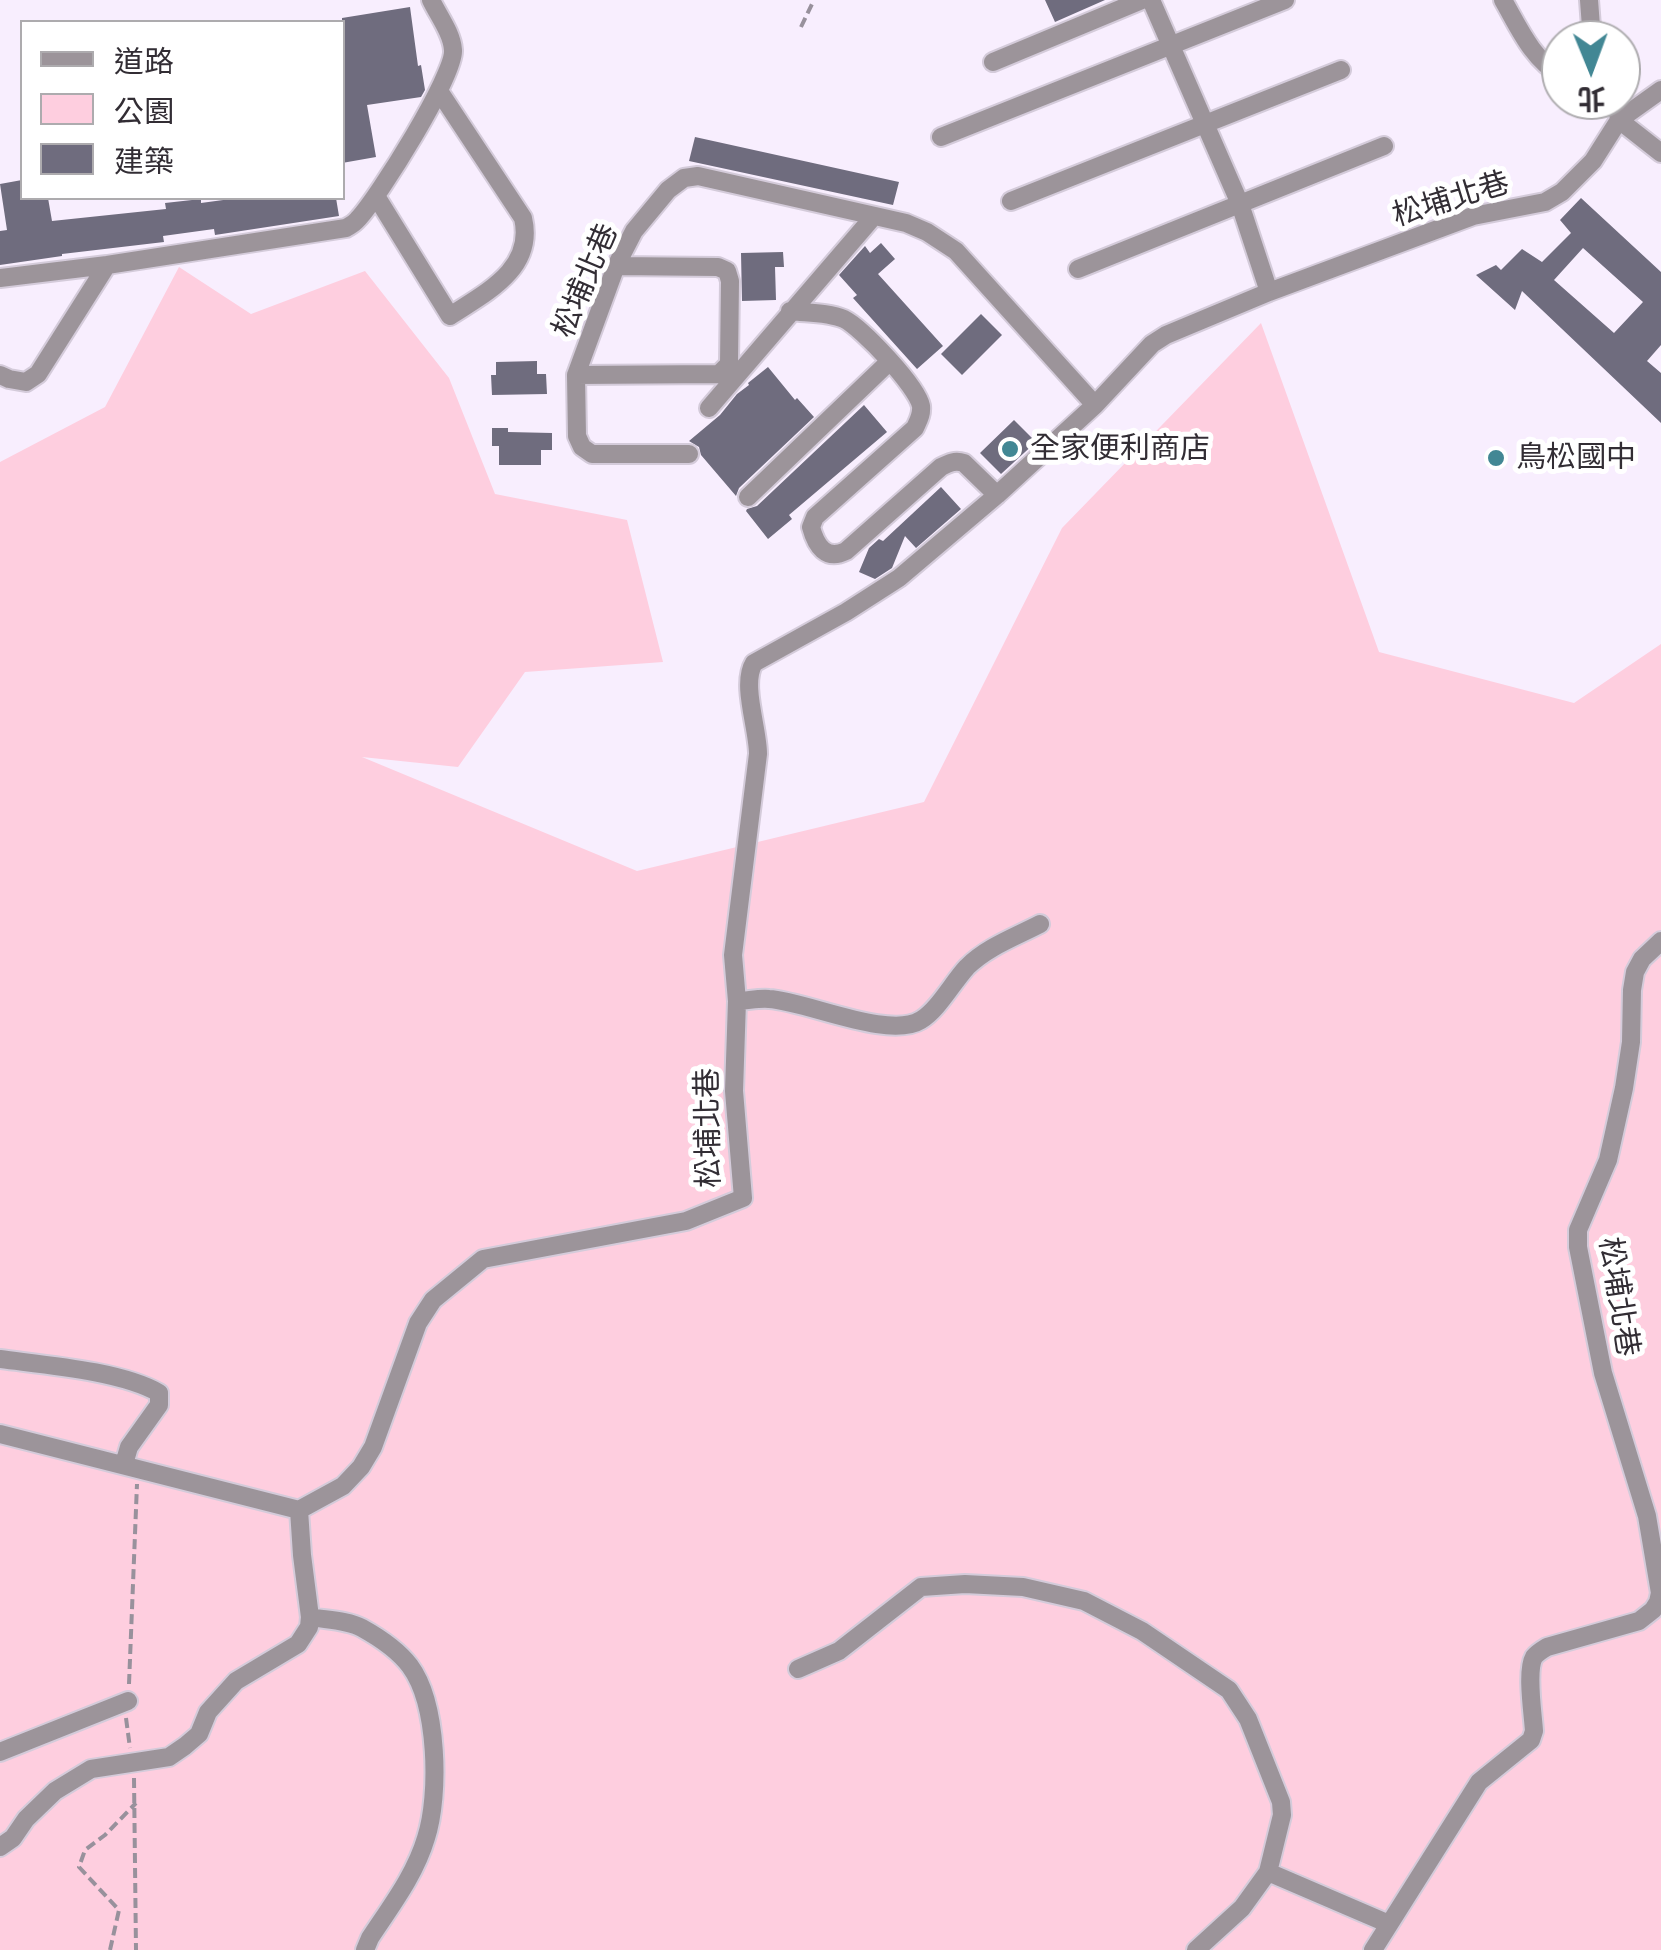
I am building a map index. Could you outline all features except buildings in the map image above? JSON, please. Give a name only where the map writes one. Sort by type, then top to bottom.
[{"type":"street","points":[[2,282],[346,228],[356,222],[439,91],[452,60],[453,49],[431,0]]},
{"type":"street","points":[[993,62],[1142,0]]},
{"type":"street","points":[[1151,0],[1240,204],[1268,292]]},
{"type":"street","points":[[941,136],[1285,0]]},
{"type":"street","points":[[1503,0],[1541,59]]},
{"type":"street","points":[[1011,201],[1341,70]]},
{"type":"street","points":[[376,196],[450,316],[504,281],[512,270],[524,243],[523,218],[439,91]]},
{"type":"street","name":"松埔北巷","points":[[300,1510],[343,1486],[361,1467],[373,1446],[418,1323],[433,1300],[483,1258],[686,1221],[743,1198],[734,1092],[738,1002],[733,955],[758,754],[748,682],[748,672],[754,663],[899,578],[1095,406],[1152,344],[1166,335],[1268,292],[1473,216],[1545,202],[1562,192],[1594,160],[1609,120]]},
{"type":"street","points":[[1628,120],[1661,153]]},
{"type":"street","points":[[1078,269],[1384,146]]},
{"type":"street","name":"松埔北巷","points":[[689,454],[592,454],[582,447],[577,436],[576,376],[616,266],[634,231],[668,190],[684,178],[698,176],[906,223],[927,232],[956,251],[1095,406]]},
{"type":"street","points":[[709,408],[874,216]]},
{"type":"street","points":[[0,375],[26,382],[38,374],[108,266]]},
{"type":"street","points":[[576,376],[720,374],[729,364],[727,271],[718,267],[616,266]]},
{"type":"street","points":[[790,311],[850,323],[890,361],[919,400],[922,412],[915,428],[822,508],[811,527],[820,548],[830,555],[846,551],[949,463],[964,463],[997,495]]},
{"type":"street","points":[[748,497],[890,361]]},
{"type":"street","points":[[738,1002],[768,999],[874,1023],[901,1026],[919,1022],[969,965],[988,950],[1040,924]]},
{"type":"street","name":"松埔北巷","points":[[1372,1950],[1478,1782],[1531,1740],[1531,1672],[1537,1654],[1547,1647],[1638,1620],[1658,1602],[1660,1593],[1647,1516],[1602,1373],[1578,1230],[1608,1160],[1630,1042],[1635,972],[1661,941]]},
{"type":"street","points":[[0,1359],[82,1371],[146,1386],[159,1393],[159,1405],[129,1448],[130,1466]]},
{"type":"street","points":[[0,1434],[300,1510],[310,1617],[298,1644],[236,1680],[208,1712],[200,1734],[186,1746],[169,1757],[91,1769],[55,1790],[26,1819],[14,1838],[0,1847]]},
{"type":"street","points":[[798,1669],[839,1651],[922,1587],[965,1584],[1023,1587],[1084,1601],[1142,1631],[1229,1690],[1248,1719],[1281,1802],[1282,1814],[1268,1872],[1242,1908],[1196,1950]]},
{"type":"street","points":[[310,1617],[358,1626],[391,1646],[412,1668],[425,1702],[435,1753],[428,1836],[413,1873],[366,1950]]},
{"type":"street","points":[[0,1752],[128,1701]]},
{"type":"street","points":[[1268,1872],[1389,1924]]},
{"type":"path","points":[[801,27],[814,0]]},
{"type":"path","points":[[130,1466],[126,1726],[136,1803],[136,1950]]},
{"type":"path","points":[[110,1950],[119,1910],[79,1866],[85,1850],[136,1803]]},
{"type":"green space","points":[[179,267],[251,314],[365,271],[449,378],[495,494],[627,520],[663,662],[525,672],[458,767],[362,757],[637,871],[924,802],[1062,528],[1261,323],[1379,652],[1574,703],[1661,644],[1661,1950],[0,1950],[0,462],[105,407]]},
{"type":"place","name":"全家便利商店","points":[[1010,449]]},
{"type":"place","name":"鳥松國中","points":[[1496,458]]}]
